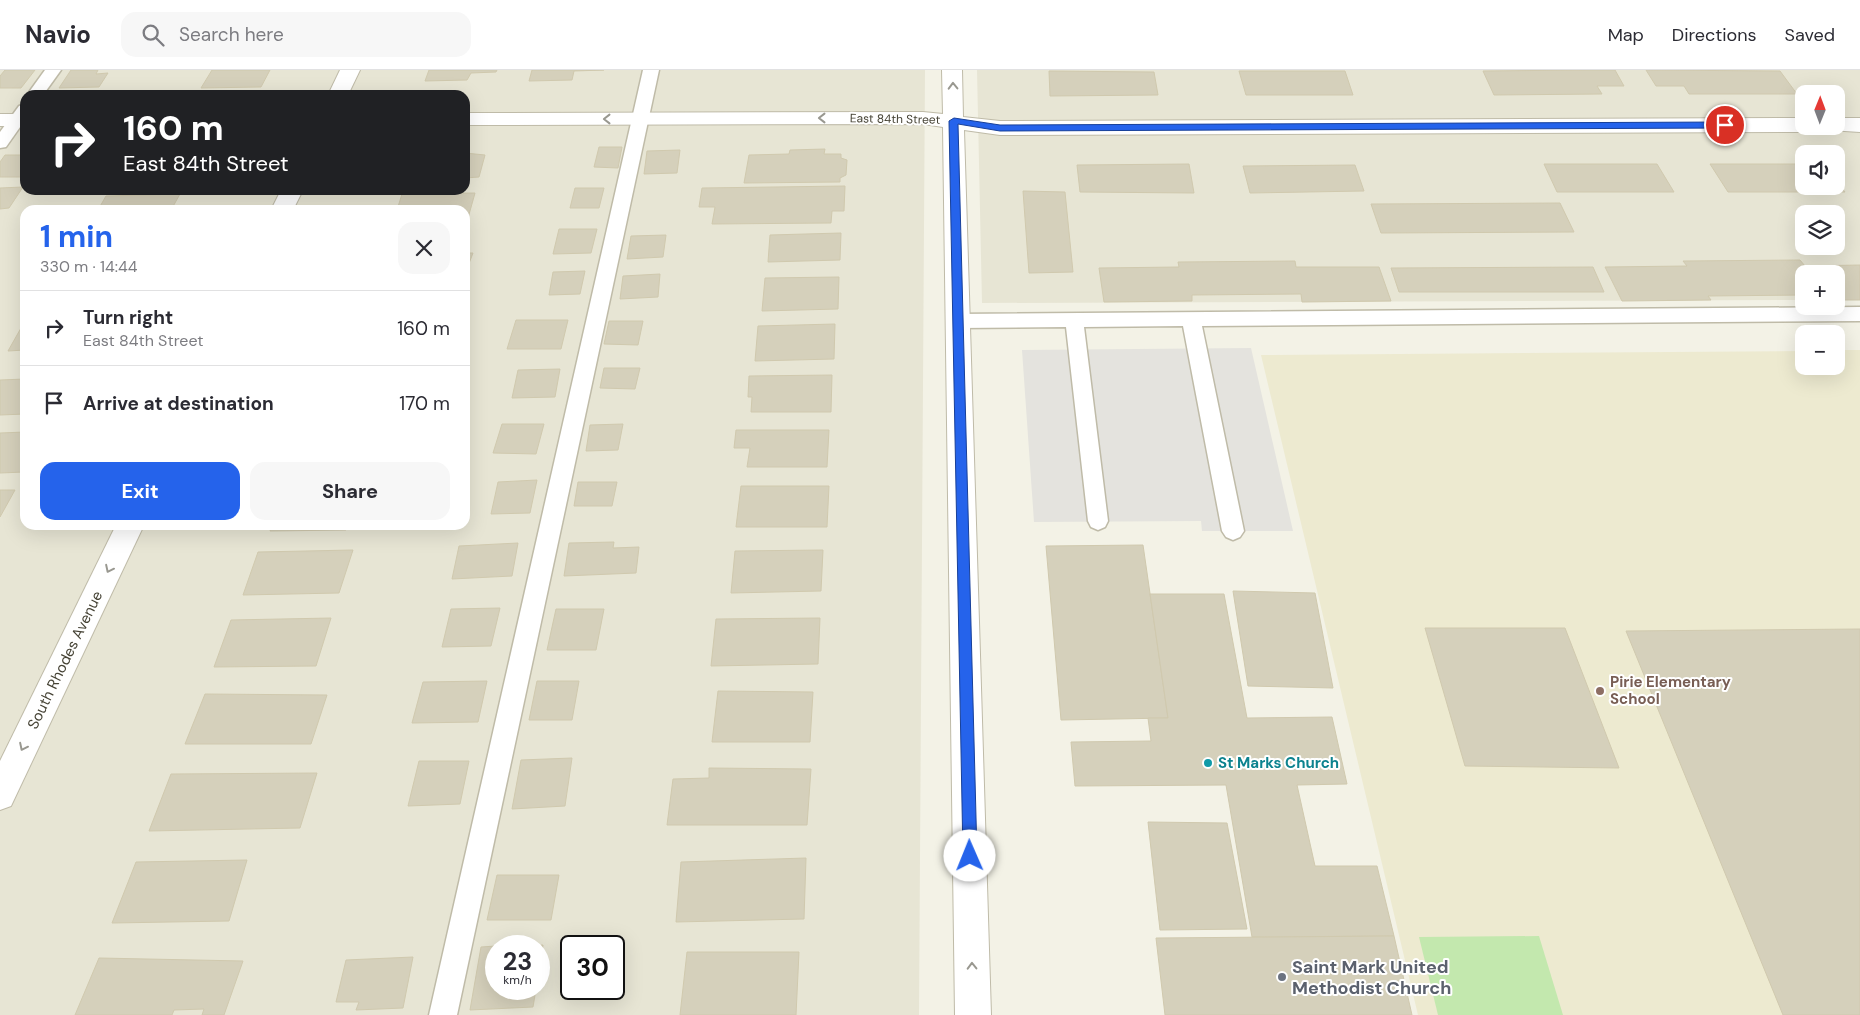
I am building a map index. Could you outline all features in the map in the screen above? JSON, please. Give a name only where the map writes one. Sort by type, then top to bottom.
[{"type":"street","points":[[340,90],[350,70]]},
{"type":"street","points":[[952,70],[973,1015]]},
{"type":"street","name":"East 84th Street","points":[[470,119],[923,118],[1000,128],[1795,125]]},
{"type":"street","points":[[1845,125],[1860,125]]},
{"type":"street","name":"South Rhodes Avenue","points":[[0,795],[128,530]]},
{"type":"lane","points":[[39,90],[54,70]]},
{"type":"lane","points":[[442,1015],[651,70]]},
{"type":"lane","points":[[0,143],[17,118]]},
{"type":"lane","points":[[958,321],[1860,314]]},
{"type":"lane","points":[[1191,319],[1233,531]]},
{"type":"lane","points":[[1074,320],[1098,521]]},
{"type":"shaded area","points":[[0,70],[925,70],[919,1015],[0,1015]]},
{"type":"shaded area","points":[[977,70],[1860,70],[1860,300],[1845,284],[1845,265],[1795,265],[1795,300],[982,303]]},
{"type":"shaded area","points":[[1251,348],[1293,531],[1202,531],[1201,521],[1034,522],[1022,350]]},
{"type":"shaded area","name":"Pirie Elementary School","points":[[1845,350],[1860,350],[1860,1015],[1418,1015],[1261,355],[1795,351],[1795,375],[1845,375]]},
{"type":"green space","points":[[1539,936],[1563,1015],[1438,1015],[1419,937]]},
{"type":"building","points":[[5,70],[35,70],[21,88],[0,88],[0,76]]},
{"type":"building","points":[[71,70],[98,70],[96,74],[108,73],[99,87],[59,88]]},
{"type":"building","points":[[212,70],[270,70],[261,87],[201,88]]},
{"type":"building","points":[[429,70],[497,70],[496,72],[471,73],[467,80],[425,81]]},
{"type":"building","points":[[532,70],[604,70],[574,71],[572,80],[529,81]]},
{"type":"building","points":[[1615,70],[1624,86],[1597,86],[1602,94],[1494,95],[1483,71]]},
{"type":"building","points":[[1646,70],[1780,71],[1795,94],[1689,94],[1684,86],[1656,86]]},
{"type":"building","points":[[1049,71],[1154,72],[1158,95],[1050,96]]},
{"type":"building","points":[[1239,71],[1345,71],[1353,95],[1246,95]]},
{"type":"building","points":[[599,147],[622,147],[618,168],[594,167]]},
{"type":"building","points":[[825,149],[824,154],[841,154],[841,158],[847,160],[846,175],[840,178],[840,182],[744,183],[749,155],[789,154],[790,150]]},
{"type":"building","points":[[680,150],[677,173],[644,174],[647,151]]},
{"type":"building","points":[[470,154],[485,155],[479,177],[470,178]]},
{"type":"building","points":[[5,155],[20,155],[20,177],[0,177],[0,162]]},
{"type":"building","points":[[1189,164],[1194,193],[1080,192],[1077,165]]},
{"type":"building","points":[[1544,164],[1657,164],[1674,192],[1557,192]]},
{"type":"building","points":[[1710,164],[1795,164],[1795,192],[1728,192]]},
{"type":"building","points":[[1355,165],[1364,191],[1250,193],[1243,166]]},
{"type":"building","points":[[845,186],[844,211],[832,211],[831,223],[712,224],[715,207],[699,207],[702,188]]},
{"type":"building","points":[[20,187],[20,192],[9,208],[0,209],[0,188]]},
{"type":"building","points":[[575,188],[604,188],[599,208],[570,208]]},
{"type":"building","points":[[1023,191],[1065,192],[1073,272],[1029,273]]},
{"type":"building","points":[[470,193],[475,193],[470,211],[470,205],[399,205],[402,195],[470,195]]},
{"type":"building","points":[[179,195],[174,205],[101,205],[106,196]]},
{"type":"building","points":[[1560,203],[1574,232],[1381,233],[1371,204]]},
{"type":"building","points":[[559,229],[597,229],[591,253],[553,254]]},
{"type":"building","points":[[841,233],[840,260],[768,262],[770,235]]},
{"type":"building","points":[[666,235],[663,257],[627,259],[631,236]]},
{"type":"building","points":[[1800,260],[1804,265],[1795,265],[1795,295],[1708,296],[1711,300],[1622,301],[1605,267],[1687,266],[1683,261]]},
{"type":"building","points":[[1295,261],[1296,267],[1379,267],[1391,301],[1302,302],[1301,294],[1192,295],[1192,301],[1104,302],[1099,268],[1179,267],[1178,262]]},
{"type":"building","points":[[1845,265],[1860,265],[1860,300],[1845,300]]},
{"type":"building","points":[[1593,267],[1604,292],[1399,292],[1391,268]]},
{"type":"building","points":[[585,271],[580,294],[549,295],[553,272]]},
{"type":"building","points":[[660,274],[658,297],[620,299],[623,276]]},
{"type":"building","points":[[839,277],[838,309],[762,311],[765,278]]},
{"type":"building","points":[[516,320],[568,320],[561,349],[507,349]]},
{"type":"building","points":[[609,321],[643,321],[638,345],[604,344]]},
{"type":"building","points":[[835,324],[834,359],[755,361],[758,326]]},
{"type":"building","points":[[20,330],[20,350],[8,351]]},
{"type":"building","points":[[604,368],[640,368],[635,389],[600,388]]},
{"type":"building","points":[[560,369],[555,397],[512,398],[518,370]]},
{"type":"building","points":[[832,375],[831,412],[751,412],[752,397],[748,397],[749,376]]},
{"type":"building","points":[[20,379],[20,414],[0,415],[0,380]]},
{"type":"building","points":[[502,424],[544,424],[536,454],[493,453]]},
{"type":"building","points":[[623,424],[618,450],[586,451],[590,425]]},
{"type":"building","points":[[736,430],[829,430],[827,467],[747,467],[750,448],[734,448]]},
{"type":"building","points":[[20,432],[20,472],[0,473],[0,433]]},
{"type":"building","points":[[537,480],[530,513],[491,514],[498,482]]},
{"type":"building","points":[[578,482],[617,482],[612,506],[574,506]]},
{"type":"building","points":[[741,486],[829,486],[827,527],[736,527]]},
{"type":"building","points":[[0,490],[15,490],[0,517]]},
{"type":"building","points":[[270,530],[346,530],[270,531]]},
{"type":"building","points":[[614,542],[613,548],[639,547],[636,573],[564,576],[569,543]]},
{"type":"building","points":[[518,543],[512,576],[452,579],[459,546]]},
{"type":"building","points":[[1143,545],[1168,718],[1061,720],[1046,546]]},
{"type":"building","points":[[353,550],[339,593],[243,595],[258,552]]},
{"type":"building","points":[[823,550],[821,591],[731,593],[735,551]]},
{"type":"building","points":[[1233,591],[1315,593],[1333,688],[1248,686]]},
{"type":"building","name":"St Marks Church","points":[[1150,594],[1224,594],[1247,718],[1332,717],[1347,784],[1297,785],[1315,866],[1377,866],[1394,936],[1252,937],[1226,785],[1075,786],[1071,742],[1151,741],[1148,718],[1168,718]]},
{"type":"building","points":[[500,608],[491,646],[442,647],[451,609]]},
{"type":"building","points":[[556,609],[604,609],[596,650],[547,650]]},
{"type":"building","points":[[331,618],[316,666],[214,667],[231,620]]},
{"type":"building","points":[[820,618],[818,664],[711,666],[716,619]]},
{"type":"building","points":[[1425,628],[1565,628],[1619,768],[1465,766]]},
{"type":"building","points":[[1860,629],[1860,1015],[1783,1015],[1626,631]]},
{"type":"building","points":[[487,681],[478,722],[412,723],[423,682]]},
{"type":"building","points":[[537,681],[579,681],[572,720],[529,720]]},
{"type":"building","points":[[718,691],[813,692],[810,742],[712,742]]},
{"type":"building","points":[[205,694],[327,695],[311,744],[185,744]]},
{"type":"building","points":[[572,758],[565,806],[512,809],[521,760]]},
{"type":"building","points":[[419,761],[469,761],[460,804],[408,806]]},
{"type":"building","points":[[709,768],[811,769],[807,825],[667,825],[673,779],[709,778]]},
{"type":"building","points":[[317,773],[300,828],[149,831],[171,774]]},
{"type":"building","points":[[1148,822],[1227,823],[1247,929],[1160,930]]},
{"type":"building","points":[[806,858],[804,919],[676,922],[681,862]]},
{"type":"building","points":[[247,860],[229,921],[112,923],[136,862]]},
{"type":"building","points":[[497,875],[559,875],[551,920],[487,920]]},
{"type":"building","name":"Saint Mark United Methodist Church","points":[[1394,936],[1412,1015],[1165,1015],[1156,938]]},
{"type":"building","points":[[481,947],[485,947],[485,1000],[534,1000],[533,1007],[470,1010]]},
{"type":"building","points":[[687,952],[799,952],[796,1015],[680,1015]]},
{"type":"building","points":[[413,957],[403,1008],[356,1010],[359,1002],[336,1002],[346,960]]},
{"type":"building","points":[[99,958],[243,961],[224,1015],[202,1015],[204,1009],[174,1010],[172,1015],[75,1015]]},
{"type":"place","name":"Pirie Elementary School","points":[[1600,691]]},
{"type":"place","name":"St Marks Church","points":[[1208,763]]},
{"type":"place","name":"Saint Mark United Methodist Church","points":[[1282,977]]},
{"type":"route","points":[[970,856],[954,121],[1000,128],[1725,125]]}]
